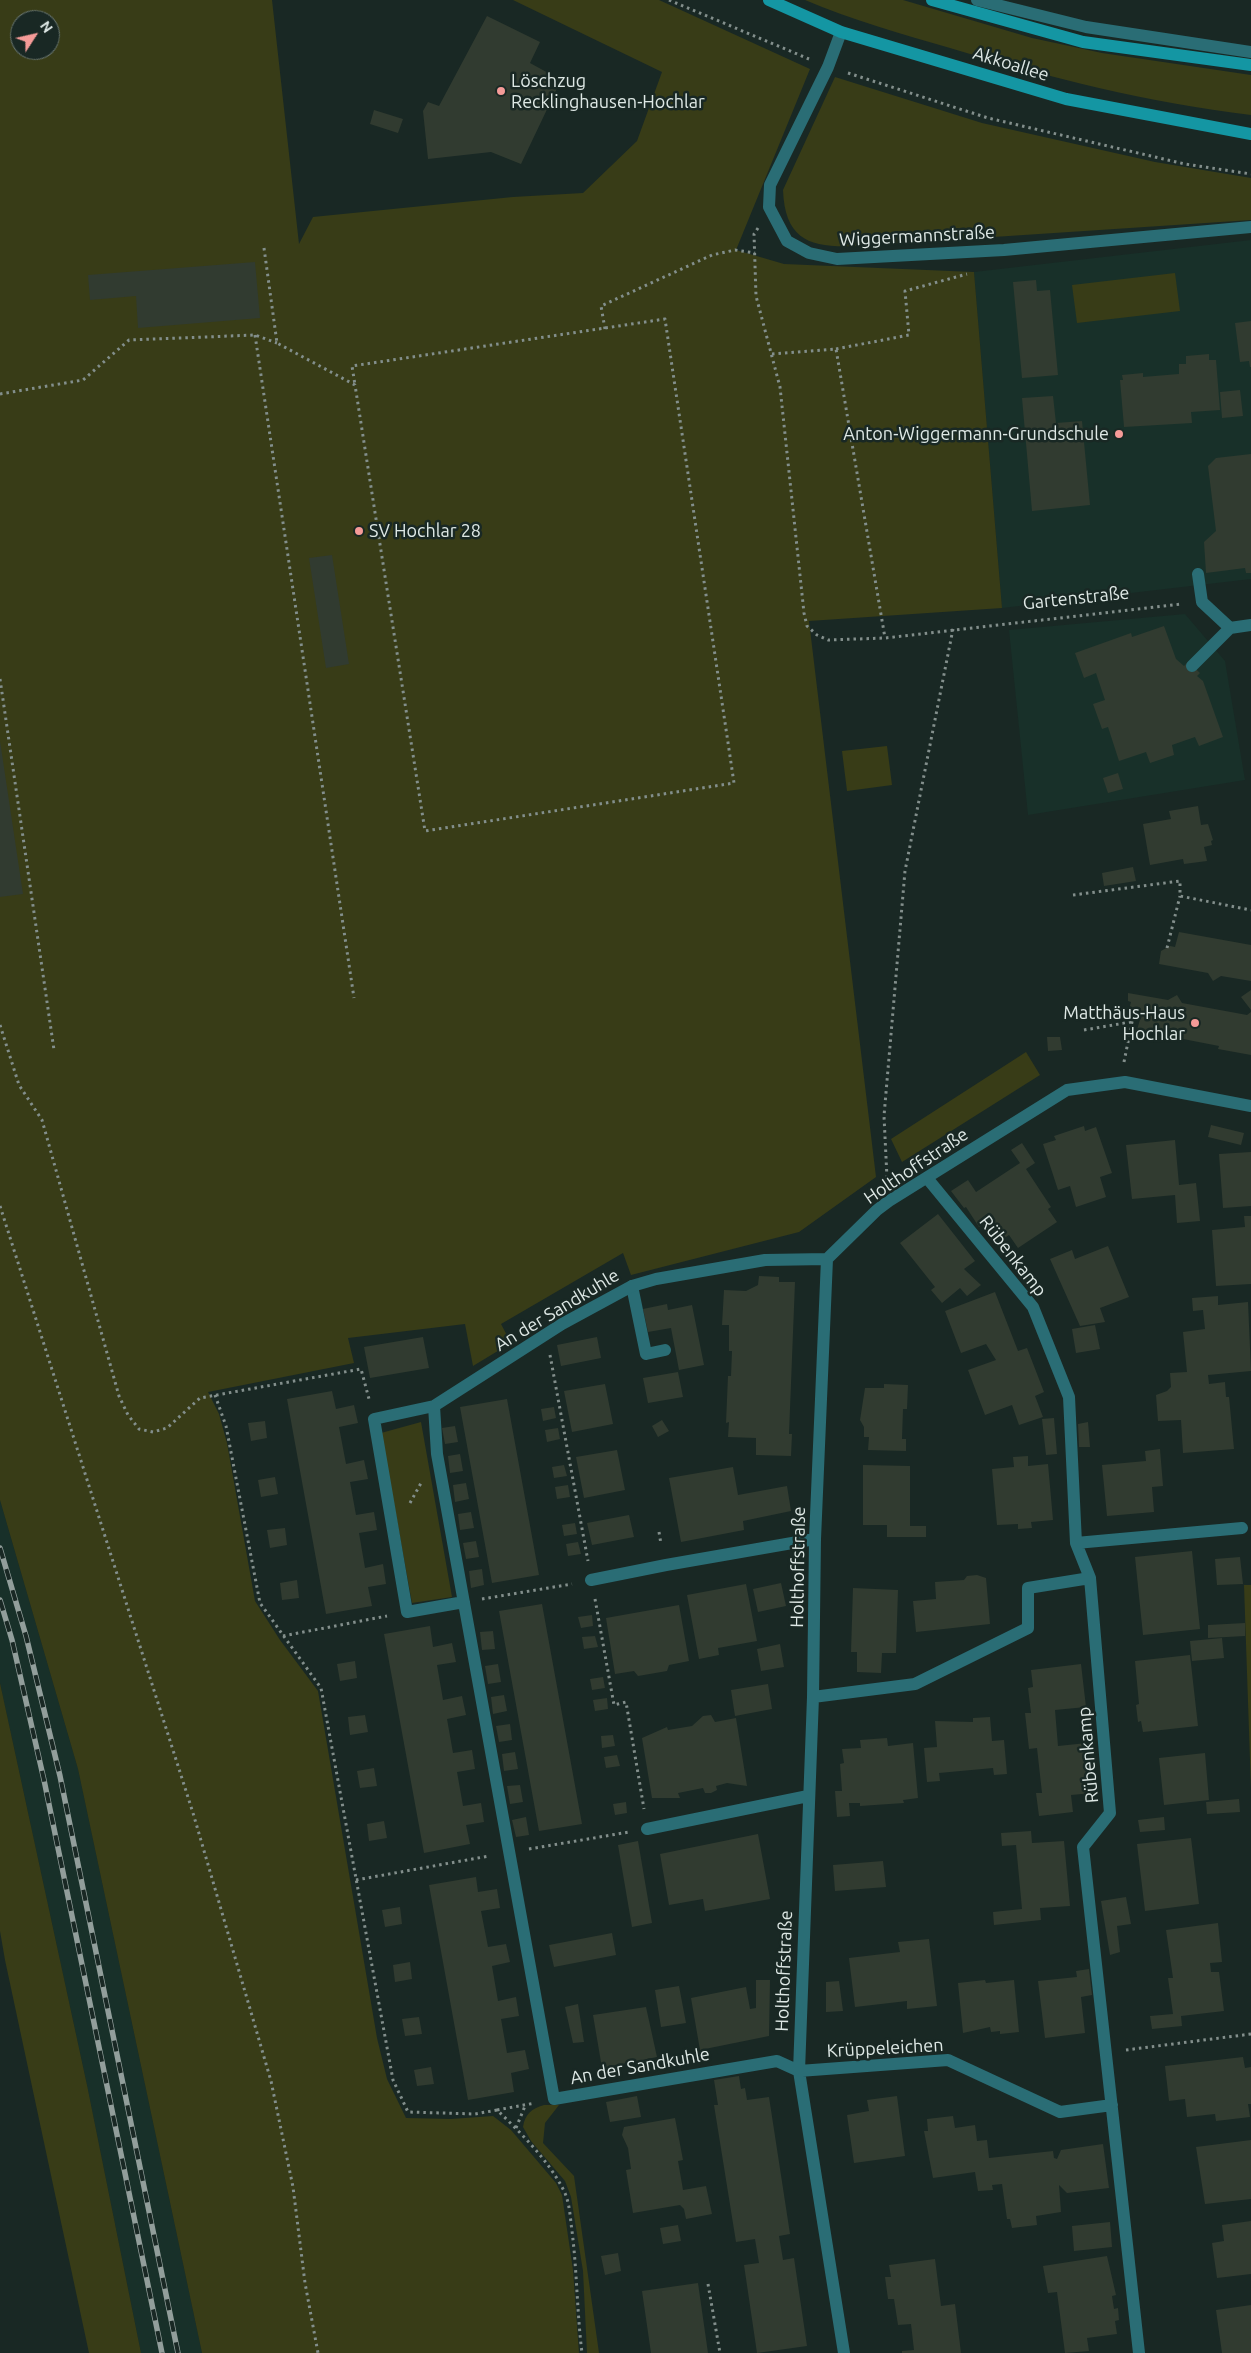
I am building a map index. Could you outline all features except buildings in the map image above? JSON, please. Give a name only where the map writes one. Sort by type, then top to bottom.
[{"type":"main road","name":"Akkoallee","points":[[769,0],[841,32],[1066,99],[1251,134]]},
{"type":"main road","points":[[932,0],[1083,42],[1251,65]]},
{"type":"street","points":[[977,0],[1086,27],[1251,52]]},
{"type":"street","points":[[769,207],[770,185],[828,67],[841,32]]},
{"type":"street","name":"Wiggermannstraße","points":[[769,207],[787,241],[809,253],[837,259],[1004,250],[1251,227]]},
{"type":"street","points":[[1198,574],[1202,602],[1230,628]]},
{"type":"street","points":[[1192,666],[1230,628],[1251,625]]},
{"type":"street","name":"Holthoffstraße","points":[[844,2353],[798,2071],[813,1697],[815,1539],[827,1258],[877,1210],[1067,1090],[1121,1083],[1251,1106]]},
{"type":"street","name":"Rübenkamp","points":[[927,1178],[1033,1307],[1068,1397],[1076,1543],[1090,1578],[1110,1813],[1083,1847],[1105,2053]]},
{"type":"street","name":"An der Sandkuhle","points":[[374,1419],[434,1406],[562,1324],[632,1286],[656,1279],[765,1260],[827,1258]]},
{"type":"street","points":[[632,1286],[646,1354],[665,1350]]},
{"type":"street","name":"An der Sandkuhle","points":[[434,1406],[437,1454],[554,2099],[777,2061],[798,2071]]},
{"type":"street","points":[[374,1419],[407,1612],[464,1602]]},
{"type":"street","points":[[1076,1543],[1242,1528]]},
{"type":"street","points":[[592,1580],[666,1564],[815,1539]]},
{"type":"street","points":[[813,1697],[915,1684],[1028,1628],[1028,1588],[1090,1578]]},
{"type":"street","points":[[647,1829],[808,1796]]},
{"type":"street","points":[[1105,2053],[1139,2353]]},
{"type":"street","name":"Krüppeleichen","points":[[798,2071],[948,2060],[1060,2112],[1112,2105]]},
{"type":"path","points":[[669,0],[828,67],[988,118],[1186,164],[1251,174]]},
{"type":"path","name":"Gartenstraße","points":[[769,207],[754,234],[756,296],[780,387],[807,626],[817,635],[828,640],[885,638],[1202,602]]},
{"type":"path","points":[[264,248],[277,343]]},
{"type":"path","points":[[604,329],[602,306],[712,255],[735,250],[755,253]]},
{"type":"path","points":[[772,354],[836,349],[909,335],[905,291]]},
{"type":"path","points":[[665,320],[734,783],[425,831],[355,385],[352,366],[665,320]]},
{"type":"path","points":[[255,335],[354,998]]},
{"type":"path","points":[[0,394],[83,380],[129,340],[255,335],[277,343],[355,385]]},
{"type":"path","points":[[836,349],[885,638]]},
{"type":"path","points":[[890,1201],[884,1116],[905,871],[954,629]]},
{"type":"path","points":[[0,679],[54,1050]]},
{"type":"path","points":[[1073,895],[1180,881],[1180,896],[1167,948]]},
{"type":"path","points":[[1180,896],[1251,910]]},
{"type":"path","points":[[1121,1083],[1130,1022],[1134,1012]]},
{"type":"path","points":[[1084,1030],[1130,1022]]},
{"type":"path","points":[[0,1025],[19,1085],[42,1120],[112,1376],[128,1415],[139,1429],[153,1432],[167,1428],[200,1398],[361,1369],[374,1419]]},
{"type":"path","points":[[0,1206],[193,1812],[271,2081],[293,2187],[305,2283],[318,2353]]},
{"type":"path","points":[[214,1395],[226,1426],[260,1603],[321,1688],[392,2080],[408,2112],[461,2114],[525,2106],[554,2099]]},
{"type":"path","points":[[394,1532],[437,1454]]},
{"type":"path","points":[[464,1602],[592,1580]]},
{"type":"path","points":[[282,1636],[407,1612]]},
{"type":"path","points":[[356,1880],[647,1829]]},
{"type":"path","points":[[1105,2053],[1251,2034]]},
{"type":"path","points":[[516,2128],[525,2106]]},
{"type":"path","points":[[497,2110],[516,2128],[546,2164],[564,2190],[568,2204],[578,2278],[582,2353]]},
{"type":"path","points":[[708,2284],[720,2353]]},
{"type":"shaded area","name":"Anton-Wiggermann-Grundschule","points":[[1251,240],[1251,579],[1002,608],[974,272]]},
{"type":"shaded area","points":[[1185,614],[1225,661],[1245,780],[1028,815],[1009,630]]},
{"type":"shaded area","points":[[0,1500],[78,1769],[202,2353],[141,2353],[87,2085],[0,1683]]},
{"type":"green space","points":[[0,0],[272,0],[299,244],[313,217],[513,197],[583,193],[637,141],[662,72],[513,0],[659,0],[810,69],[736,250],[784,264],[974,272],[1002,608],[809,621],[876,1177],[799,1232],[631,1275],[623,1253],[501,1324],[511,1343],[473,1366],[465,1324],[348,1338],[354,1363],[208,1392],[219,1414],[227,1443],[255,1601],[280,1640],[318,1691],[377,2038],[387,2079],[406,2118],[451,2119],[493,2116],[511,2130],[556,2183],[562,2195],[573,2270],[579,2353],[202,2353],[78,1769],[0,1500]]},
{"type":"green space","points":[[805,0],[903,0],[1032,38],[1102,53],[1251,75],[1251,115],[1175,104],[1061,79],[895,32]]},
{"type":"green space","points":[[835,77],[982,123],[1155,162],[1251,178],[1251,220],[857,246],[814,243],[795,231],[789,221],[783,190]]},
{"type":"green space","points":[[1175,273],[1180,311],[1077,323],[1072,285]]},
{"type":"green space","points":[[887,746],[892,785],[847,791],[842,751]]},
{"type":"green space","points":[[1026,1052],[1040,1075],[902,1162],[891,1139]]},
{"type":"green space","points":[[421,1422],[452,1597],[412,1603],[381,1433]]},
{"type":"green space","points":[[1244,1585],[1251,1585],[1251,1789]]},
{"type":"green space","points":[[0,1683],[87,2085],[141,2353],[89,2353],[5,1960],[0,1931]]},
{"type":"green space","points":[[544,2105],[559,2105],[545,2123],[543,2143],[574,2176],[599,2353],[587,2353],[583,2271],[571,2197],[565,2181],[531,2141],[523,2127],[529,2113]]},
{"type":"railway","points":[[0,1548],[26,1636],[60,1776],[178,2353]]},
{"type":"railway","points":[[0,1600],[12,1640],[44,1780],[162,2353]]},
{"type":"place","name":"Löschzug Recklinghausen-Hochlar","points":[[501,91]]},
{"type":"place","name":"Anton-Wiggermann-Grundschule","points":[[1119,434]]},
{"type":"place","name":"SV Hochlar 28","points":[[359,531]]},
{"type":"place","name":"Matthäus-Haus Hochlar","points":[[1195,1023]]}]
